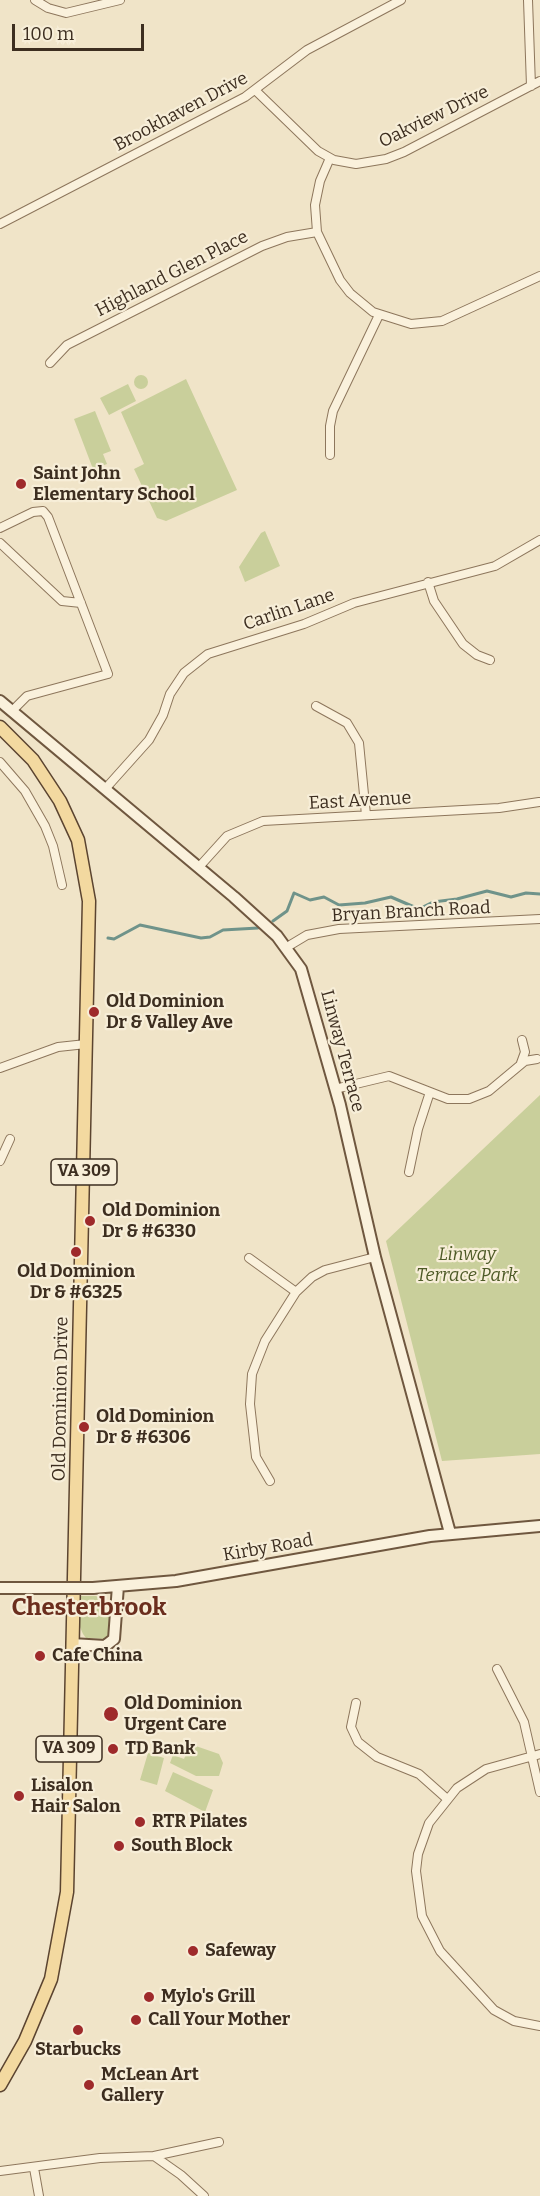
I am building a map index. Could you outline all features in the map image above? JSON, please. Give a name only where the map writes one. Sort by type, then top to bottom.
[{"type":"main road","name":"Old Dominion Drive","points":[[0,727],[33,760],[47,779],[71,822],[81,850],[88,901],[68,1884],[63,1923],[51,1979],[25,2042],[0,2085]]},
{"type":"street","points":[[36,0],[48,8],[66,13],[120,0]]},
{"type":"street","name":"Brookhaven Drive","points":[[0,224],[255,90],[314,46],[401,0]]},
{"type":"street","points":[[528,0],[531,86]]},
{"type":"street","name":"Oakview Drive","points":[[255,90],[318,151],[330,158],[356,164],[386,159],[540,81]]},
{"type":"street","points":[[330,158],[320,181],[315,205],[317,232],[340,280],[361,303],[379,315],[411,324],[442,321],[540,276]]},
{"type":"street","name":"Highland Glen Place","points":[[50,363],[67,345],[262,246],[287,237],[317,232]]},
{"type":"street","points":[[330,455],[329,433],[333,411],[379,315]]},
{"type":"street","points":[[0,528],[33,512],[42,511],[48,517],[108,674],[27,696],[12,711]]},
{"type":"street","name":"Carlin Lane","points":[[106,788],[149,740],[175,685],[199,660],[224,648],[304,624],[354,603],[495,566],[540,540]]},
{"type":"street","points":[[0,543],[62,601],[81,603]]},
{"type":"street","points":[[428,582],[434,601],[464,644],[477,655],[490,660]]},
{"type":"street","name":"Linway Terrace","points":[[0,701],[199,867],[287,946],[306,982],[335,1089],[375,1257],[450,1533]]},
{"type":"street","points":[[316,706],[347,723],[359,743],[366,815]]},
{"type":"street","points":[[0,762],[25,790],[45,826],[53,846],[62,885]]},
{"type":"street","name":"East Avenue","points":[[199,867],[227,836],[250,824],[499,808],[539,802]]},
{"type":"street","name":"Bryan Branch Road","points":[[287,946],[307,935],[339,929],[540,919]]},
{"type":"street","points":[[520,1065],[525,1052],[522,1040]]},
{"type":"street","points":[[0,1068],[58,1047],[86,1044]]},
{"type":"street","points":[[335,1089],[389,1077],[458,1100],[479,1096],[520,1065],[537,1059]]},
{"type":"street","points":[[409,1173],[418,1129],[430,1092]]},
{"type":"street","points":[[0,1161],[10,1139]]},
{"type":"street","points":[[270,1481],[256,1457],[250,1404],[251,1382],[265,1341],[296,1292],[321,1272],[375,1257]]},
{"type":"street","points":[[249,1258],[296,1292]]},
{"type":"street","name":"Kirby Road","points":[[0,1588],[93,1588],[176,1581],[450,1533],[540,1526]]},
{"type":"street","points":[[72,1644],[105,1646],[114,1639],[118,1586]]},
{"type":"street","points":[[497,1669],[517,1705],[536,1755],[540,1792]]},
{"type":"street","points":[[356,1703],[351,1727],[358,1742],[378,1757],[419,1774],[446,1798]]},
{"type":"street","points":[[536,1755],[486,1769],[473,1776],[446,1798],[423,1837],[416,1870],[418,1901],[428,1932],[440,1952],[494,2010],[514,2021],[540,2026]]},
{"type":"street","points":[[0,2171],[100,2158],[154,2156],[219,2142]]},
{"type":"street","points":[[154,2156],[181,2175],[204,2196]]},
{"type":"street","points":[[34,2168],[39,2196]]},
{"type":"green space","points":[[138,375],[144,375],[148,382],[144,389],[138,389],[134,385],[134,379]]},
{"type":"green space","points":[[186,379],[237,490],[166,521],[157,518],[134,469],[144,464],[121,412]]},
{"type":"green space","points":[[128,384],[136,401],[109,415],[100,398]]},
{"type":"green space","points":[[95,411],[111,451],[103,454],[107,464],[93,469],[74,419]]},
{"type":"green space","points":[[265,531],[280,566],[245,582],[239,567],[261,533]]},
{"type":"green space","name":"Linway Terrace Park","points":[[540,1095],[540,1454],[442,1461],[386,1241]]},
{"type":"green space","points":[[79,1596],[96,1596],[110,1602],[110,1634],[106,1639],[86,1638],[83,1634],[80,1627]]},
{"type":"green space","points":[[190,1744],[219,1754],[223,1763],[219,1776],[196,1776],[170,1763],[173,1755],[184,1759]]},
{"type":"green space","points":[[148,1753],[164,1758],[157,1785],[140,1780]]},
{"type":"green space","points":[[173,1772],[213,1790],[205,1812],[165,1791]]},
{"type":"waterway","points":[[273,921],[287,911],[294,893],[310,900],[324,897],[339,905],[365,903],[391,897],[419,909],[433,902],[457,899],[487,891],[511,897],[526,893],[540,894]]},
{"type":"waterway","points":[[108,938],[114,939],[140,925],[201,938],[210,937],[223,930],[258,928]]},
{"type":"place","name":"Saint John Elementary School","points":[[21,484]]},
{"type":"place","name":"Old Dominion Dr & Valley Ave","points":[[94,1012]]},
{"type":"place","name":"Old Dominion Dr & #6330","points":[[90,1221]]},
{"type":"place","name":"Old Dominion Dr & #6325","points":[[76,1252]]},
{"type":"place","name":"Old Dominion Dr & #6306","points":[[84,1427]]},
{"type":"place","name":"Cafe China","points":[[40,1656]]},
{"type":"place","name":"Old Dominion Urgent Care","points":[[111,1714]]},
{"type":"place","name":"TD Bank","points":[[113,1749]]},
{"type":"place","name":"Lisalon Hair Salon","points":[[19,1796]]},
{"type":"place","name":"RTR Pilates","points":[[140,1822]]},
{"type":"place","name":"South Block","points":[[119,1846]]},
{"type":"place","name":"Safeway","points":[[193,1951]]},
{"type":"place","name":"Mylo's Grill","points":[[149,1997]]},
{"type":"place","name":"Call Your Mother","points":[[136,2020]]},
{"type":"place","name":"Starbucks","points":[[78,2030]]},
{"type":"place","name":"McLean Art Gallery","points":[[89,2085]]},
{"type":"district","name":"Chesterbrook","points":[[89,1608]]}]
